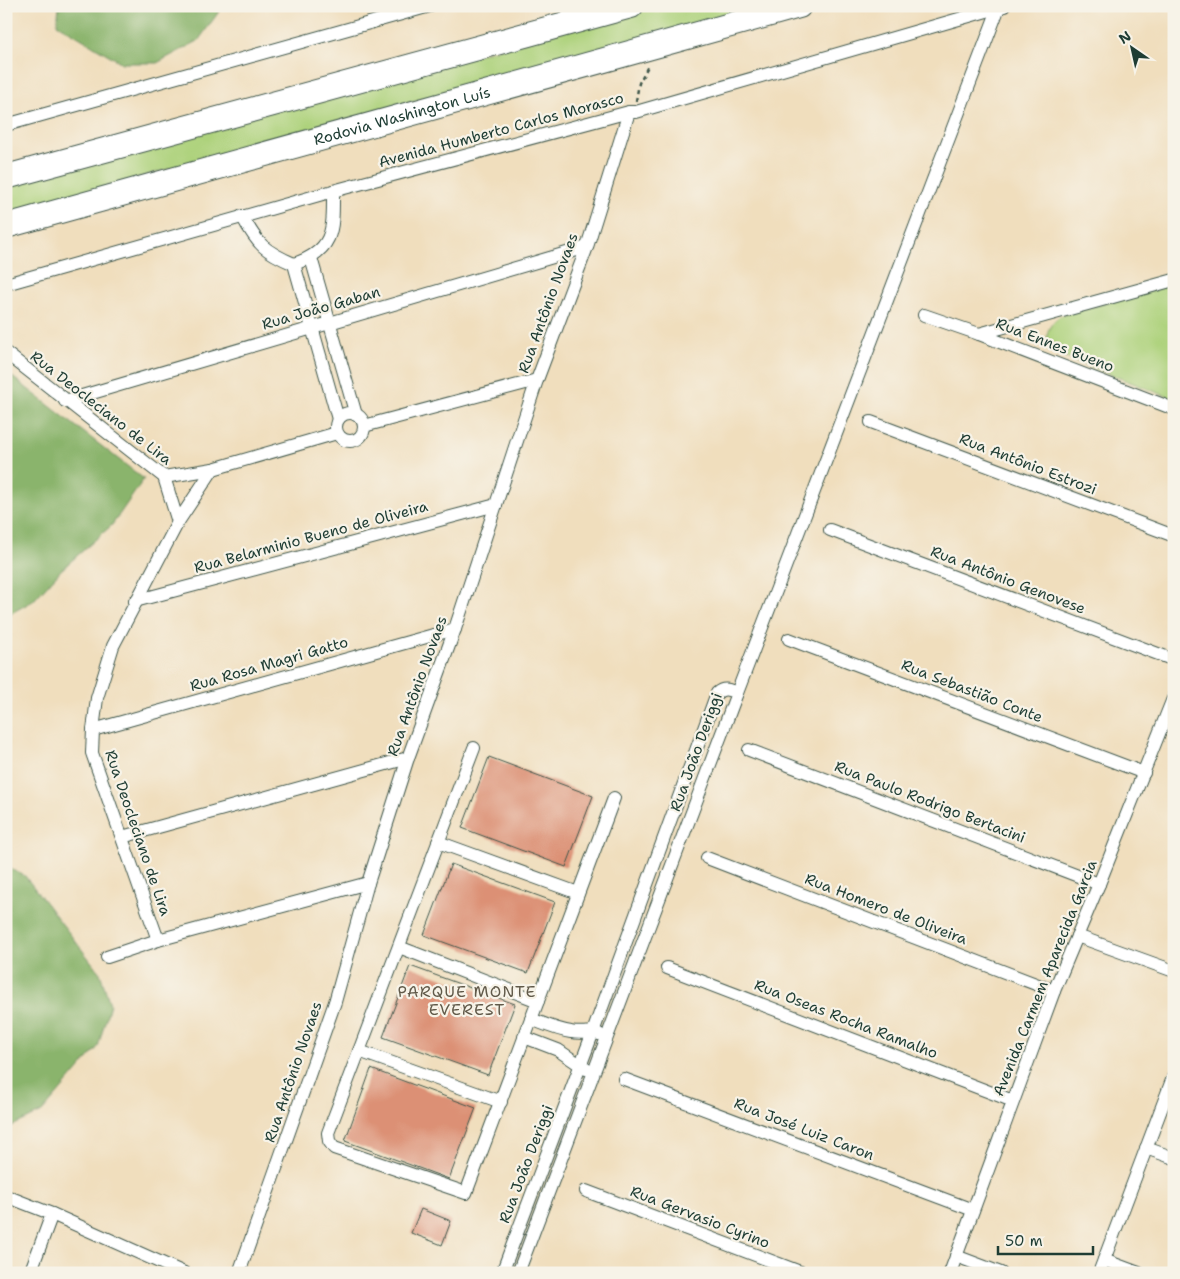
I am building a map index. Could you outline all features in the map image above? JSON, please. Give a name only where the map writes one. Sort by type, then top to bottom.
[{"type":"highway","points":[[6,177],[631,6]]},
{"type":"highway","name":"Rodovia Washington Luís","points":[[6,226],[799,6]]},
{"type":"street","points":[[6,125],[430,6]]},
{"type":"street","points":[[736,693],[1002,7]]},
{"type":"street","name":"Avenida Humberto Carlos Morasco","points":[[6,284],[242,216],[632,112],[1002,7]]},
{"type":"street","name":"Rua Antônio Novaes","points":[[239,1273],[335,1002],[368,883],[408,758],[455,629],[537,380],[587,247],[632,112]]},
{"type":"street","points":[[242,216],[260,245],[273,255],[294,264],[311,258],[323,247],[331,231],[333,191]]},
{"type":"street","name":"Rua João Gaban","points":[[65,401],[587,247]]},
{"type":"street","points":[[294,264],[338,419],[337,433],[344,440],[353,441],[361,435],[364,426],[360,417],[356,414],[311,258]]},
{"type":"street","points":[[979,334],[1174,280]]},
{"type":"street","name":"Rua Ennes Bueno","points":[[924,314],[1174,409]]},
{"type":"street","name":"Rua Deocleciano de Lira","points":[[6,354],[164,477],[178,522],[113,646],[97,698],[92,730],[92,753],[158,940]]},
{"type":"street","points":[[364,426],[537,380]]},
{"type":"street","points":[[338,419],[346,414],[356,414]]},
{"type":"street","name":"Rua Antônio Estrozi","points":[[871,422],[1174,536]]},
{"type":"street","points":[[164,477],[212,469],[337,433]]},
{"type":"street","points":[[178,522],[212,469]]},
{"type":"street","name":"Rua Belarminio Bueno de Oliveira","points":[[135,601],[496,505]]},
{"type":"street","name":"Rua Antônio Genovese","points":[[830,530],[1174,660]]},
{"type":"street","name":"Rua Rosa Magri Gatto","points":[[92,730],[455,629]]},
{"type":"street","name":"Rua Sebastião Conte","points":[[789,639],[1144,773]]},
{"type":"street","name":"Rua João Deriggi","points":[[502,1273],[718,693],[726,689],[736,693],[518,1273]]},
{"type":"street","name":"Avenida Carmem Aparecida Garcia","points":[[950,1273],[1054,991],[1174,696]]},
{"type":"street","points":[[474,748],[328,1133],[329,1141],[334,1148],[466,1193],[614,798]]},
{"type":"street","name":"Rua Paulo Rodrigo Bertacini","points":[[749,750],[1099,884]]},
{"type":"street","points":[[122,837],[408,758]]},
{"type":"street","points":[[438,842],[578,893]]},
{"type":"street","name":"Rua Homero de Oliveira","points":[[707,858],[1054,991]]},
{"type":"street","points":[[107,957],[158,940],[368,883]]},
{"type":"street","points":[[1077,936],[1174,971]]},
{"type":"street","points":[[398,947],[538,1001]]},
{"type":"street","name":"Rua Oseas Rocha Ramalho","points":[[667,968],[1013,1101]]},
{"type":"street","points":[[531,1019],[568,1032],[593,1032],[606,1037]]},
{"type":"street","points":[[524,1037],[568,1055],[580,1066],[593,1072]]},
{"type":"street","points":[[359,1051],[501,1102]]},
{"type":"street","points":[[1099,1273],[1174,1075]]},
{"type":"street","name":"Rua José Luiz Caron","points":[[624,1079],[973,1210]]},
{"type":"street","points":[[1146,1148],[1174,1158]]},
{"type":"street","name":"Rua Gervasio Cyrino","points":[[586,1191],[803,1273]]},
{"type":"street","points":[[6,1196],[52,1214],[184,1273]]},
{"type":"street","points":[[30,1273],[52,1214]]},
{"type":"street","points":[[956,1256],[1001,1273]]},
{"type":"street","points":[[1104,1260],[1139,1273]]},
{"type":"path","points":[[632,112],[639,83],[650,64]]},
{"type":"green space","points":[[59,6],[223,6],[198,41],[157,63],[122,63],[57,24]]},
{"type":"green space","points":[[654,6],[759,6],[6,214],[6,184]]},
{"type":"green space","points":[[1174,284],[1174,399],[1055,353],[1048,343],[1047,334],[1049,329],[1060,316]]},
{"type":"green space","points":[[6,372],[144,479],[112,525],[61,570],[33,601],[6,616]]},
{"type":"green space","points":[[6,867],[25,876],[100,973],[110,1004],[98,1047],[42,1112],[6,1129]]},
{"type":"building","points":[[489,757],[593,796],[566,867],[462,828]]},
{"type":"building","points":[[451,864],[555,902],[528,973],[424,935]]},
{"type":"building","points":[[410,966],[515,1004],[488,1075],[383,1037]]},
{"type":"building","points":[[371,1069],[476,1108],[449,1179],[345,1141]]},
{"type":"building","points":[[421,1209],[451,1221],[442,1245],[411,1233]]},
{"type":"district","name":"PARQUE MONTE EVEREST","points":[[467,1000]]}]
